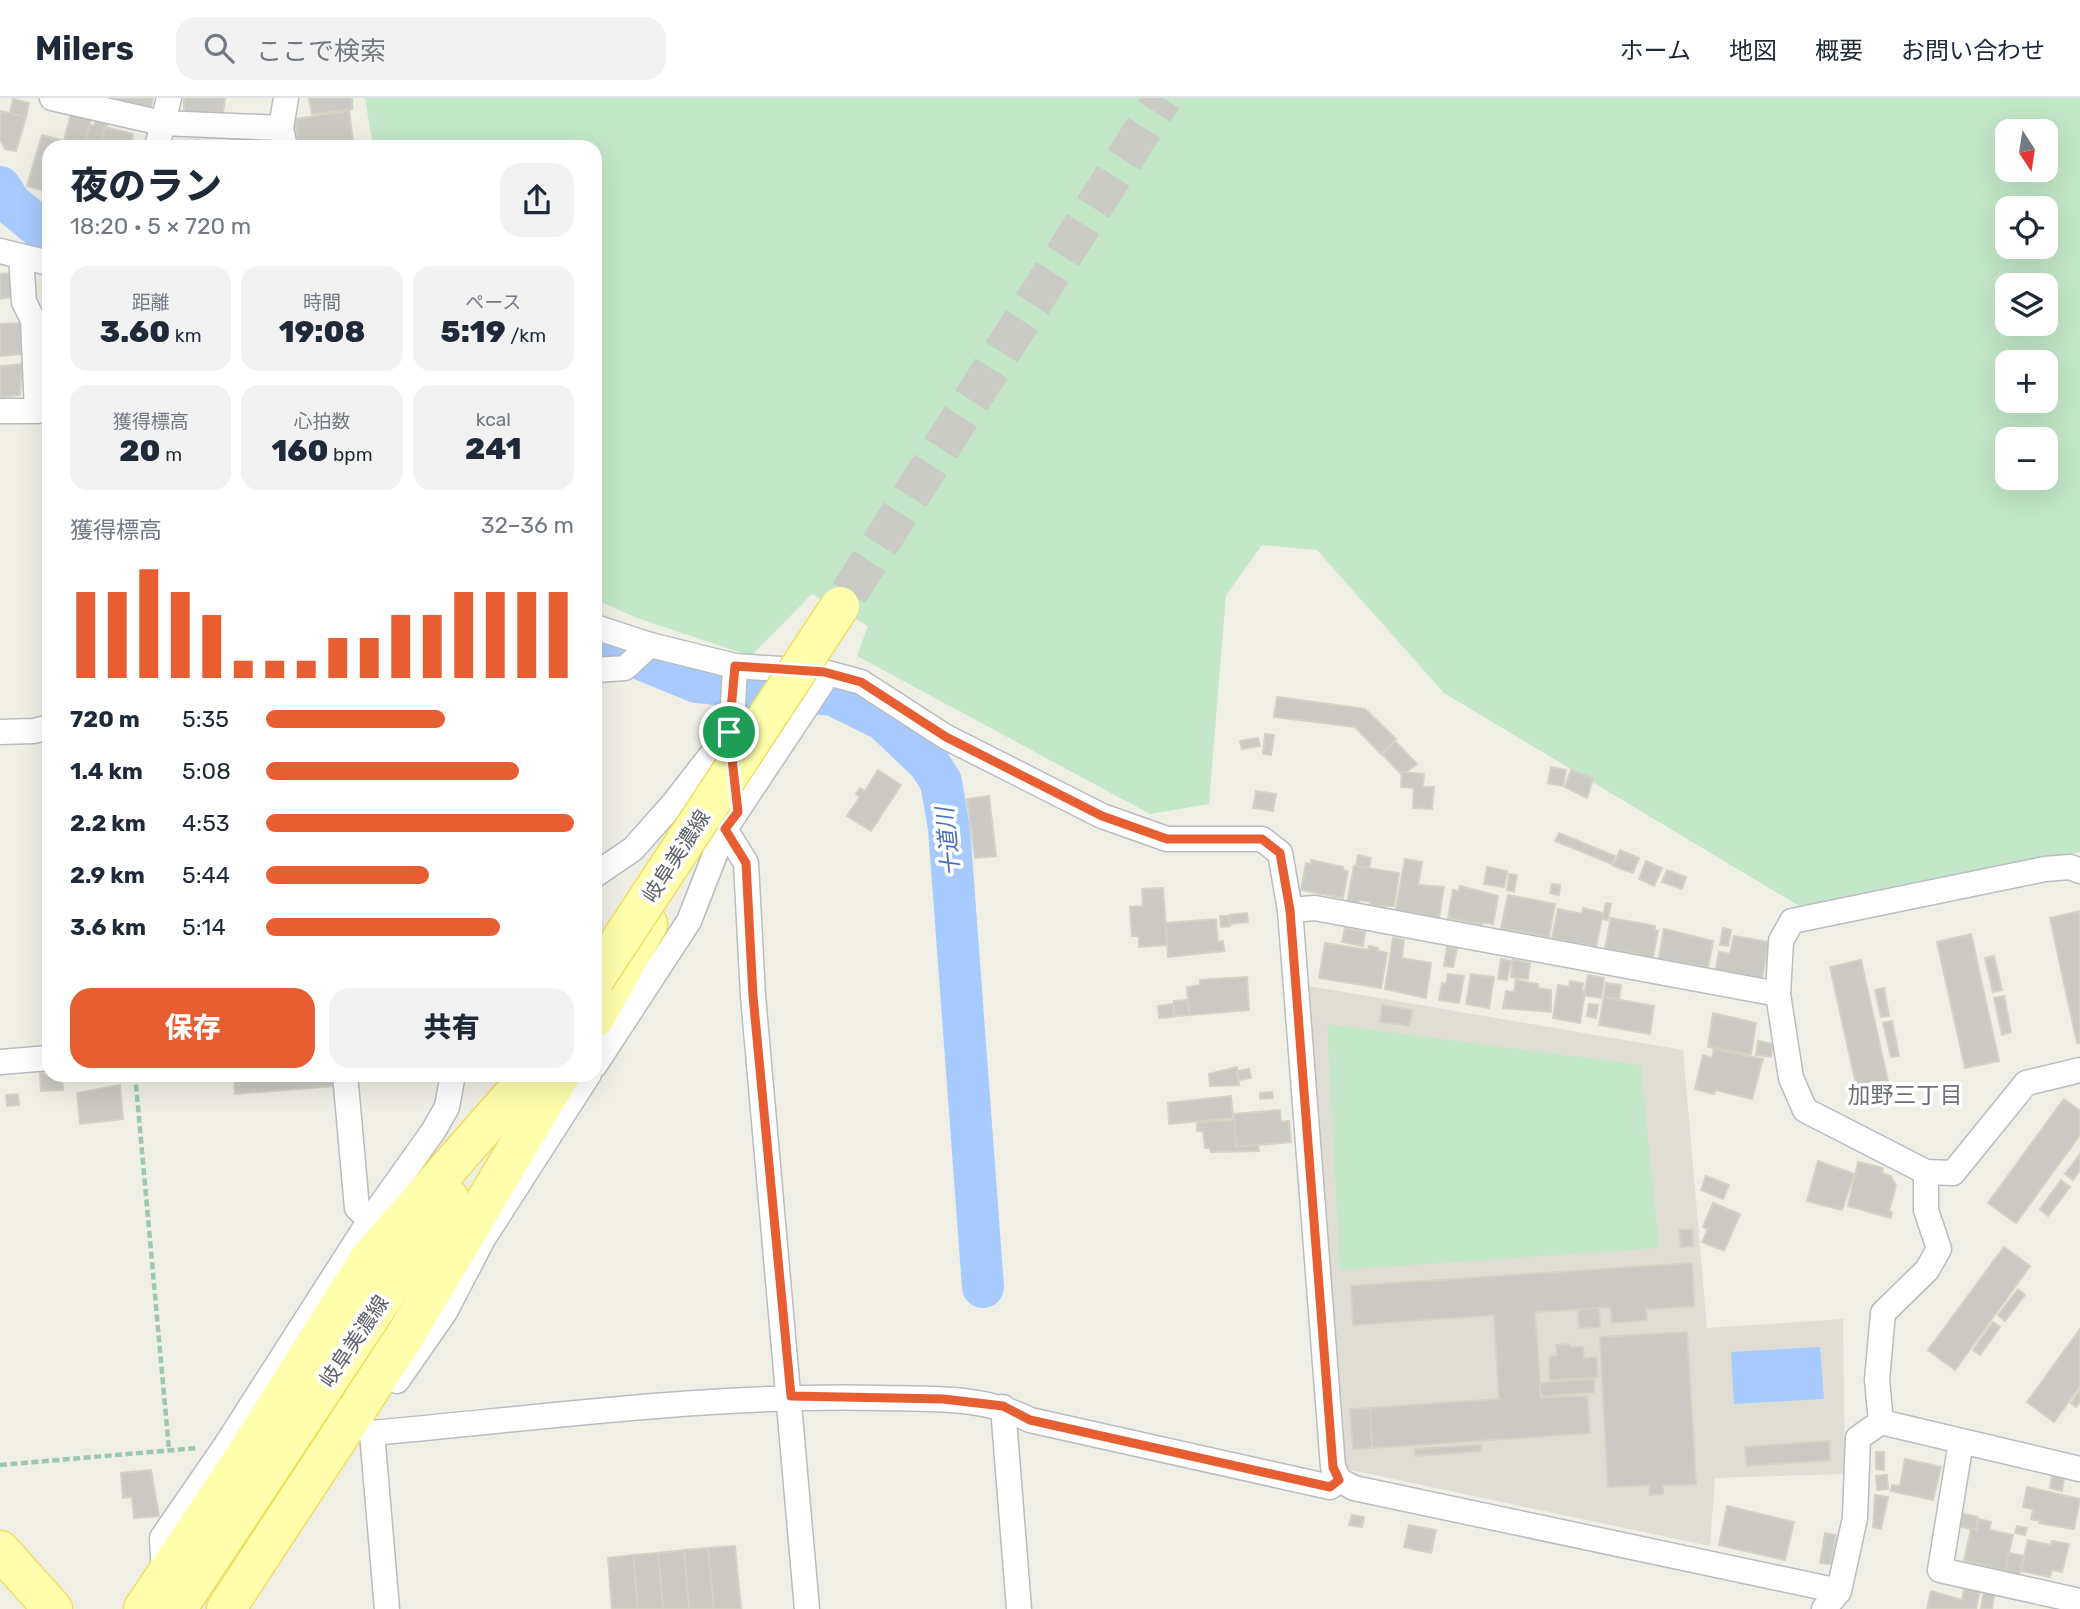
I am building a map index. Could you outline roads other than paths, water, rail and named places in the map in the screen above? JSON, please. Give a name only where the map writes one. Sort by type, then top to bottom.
[{"type":"main road","name":"岐阜美濃線","points":[[602,970],[718,825],[845,599]]},
{"type":"main road","points":[[602,1006],[638,946],[718,825]]},
{"type":"main road","points":[[143,1609],[170,1593],[236,1451],[369,1259],[524,1082]]},
{"type":"main road","name":"岐阜美濃線","points":[[170,1593],[525,1082]]},
{"type":"main road","points":[[226,1609],[405,1336],[556,1082]]},
{"type":"main road","points":[[0,1550],[53,1609]]},
{"type":"street","points":[[52,98],[159,135],[283,137],[286,98]]},
{"type":"street","points":[[159,135],[169,98]]},
{"type":"street","points":[[0,411],[37,411],[33,320],[24,302],[10,253],[42,260]]},
{"type":"street","points":[[602,631],[642,652],[734,678],[824,672],[861,682],[946,737],[1102,816],[1167,839],[1262,839],[1280,853],[1290,910],[1311,1211],[1333,1467],[1339,1480],[1354,1488],[1832,1600],[1855,1518],[1858,1438],[1881,1422],[2080,1469]]},
{"type":"street","points":[[602,670],[625,668],[642,652]]},
{"type":"street","points":[[718,825],[822,683],[824,672]]},
{"type":"street","points":[[602,1054],[689,921],[718,825],[734,678]]},
{"type":"street","points":[[0,732],[42,729]]},
{"type":"street","points":[[602,869],[632,849],[673,804],[729,732]]},
{"type":"street","points":[[718,825],[746,863],[753,996],[791,1396],[807,1609]]},
{"type":"street","points":[[2080,871],[2070,867],[2045,869],[1793,921],[1781,941],[1778,994],[1791,1078],[1805,1110],[1926,1172],[1953,1173],[2026,1083],[2080,1070]]},
{"type":"street","points":[[1290,910],[1315,908],[1778,994]]},
{"type":"street","points":[[0,1062],[42,1059]]},
{"type":"street","points":[[346,1082],[356,1208],[370,1220]]},
{"type":"street","points":[[236,1451],[370,1220],[447,1107],[452,1082]]},
{"type":"street","points":[[246,1609],[368,1431],[445,1312],[484,1239],[584,1082]]},
{"type":"street","points":[[1881,1422],[1877,1380],[1883,1313],[1927,1269],[1939,1249],[1926,1210],[1926,1172]]},
{"type":"street","points":[[368,1431],[791,1396],[943,1399],[1003,1406],[1030,1420],[1330,1487],[1339,1480]]},
{"type":"street","points":[[1003,1406],[1019,1609]]},
{"type":"street","points":[[368,1431],[387,1609]]},
{"type":"street","points":[[1961,1442],[1940,1570],[2080,1601]]},
{"type":"water","points":[[1820,1347],[1824,1399],[1734,1404],[1731,1352]]},
{"type":"waterway","name":"十道川","points":[[0,187],[10,203],[42,229]]},
{"type":"waterway","name":"十道川","points":[[602,647],[621,651],[697,682],[833,695],[884,720],[929,763],[941,782],[949,828],[983,1287]]},
{"type":"tunnel","points":[[849,593],[1163,98]]},
{"type":"district","name":"加野三丁目","points":[[1905,1095]]}]
